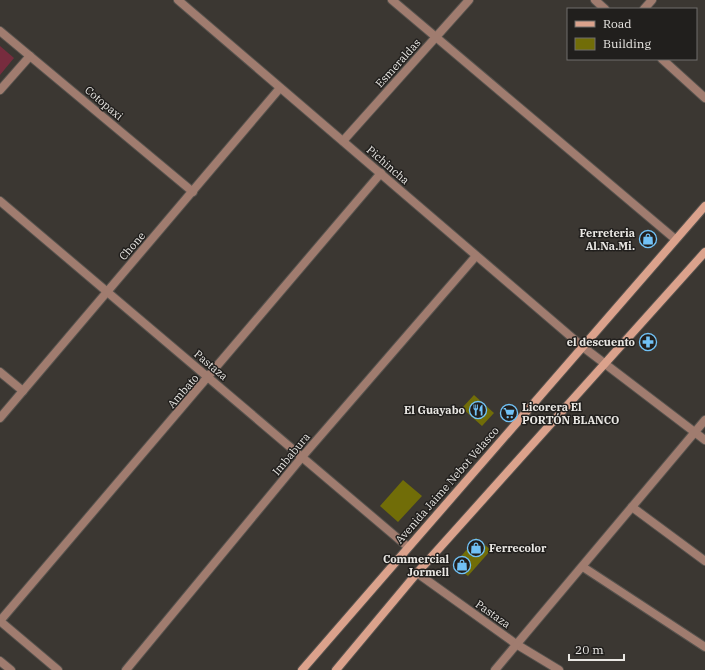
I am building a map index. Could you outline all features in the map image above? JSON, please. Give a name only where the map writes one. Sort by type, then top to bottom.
[{"type":"main road","name":"Avenida Jaime Nebot Velasco","points":[[302,670],[705,206]]},
{"type":"main road","points":[[336,670],[417,573],[705,252]]},
{"type":"street","name":"Pichincha","points":[[178,0],[583,347],[705,440]]},
{"type":"street","points":[[392,0],[675,239]]},
{"type":"street","name":"Esmeraldas","points":[[343,141],[469,0]]},
{"type":"street","points":[[594,0],[604,8]]},
{"type":"street","points":[[645,8],[652,0]]},
{"type":"street","name":"Cotopaxi","points":[[0,31],[193,192]]},
{"type":"street","points":[[0,90],[30,56]]},
{"type":"street","points":[[663,60],[705,98]]},
{"type":"street","name":"Chone","points":[[0,418],[280,88]]},
{"type":"street","name":"Ambato","points":[[0,621],[209,378],[381,173]]},
{"type":"street","name":"Pastaza","points":[[0,201],[408,547]]},
{"type":"street","name":"Imbabura","points":[[126,670],[302,457],[476,256]]},
{"type":"street","points":[[0,372],[23,391]]},
{"type":"street","points":[[495,670],[705,420]]},
{"type":"street","points":[[632,507],[705,561]]},
{"type":"street","points":[[583,567],[705,648]]},
{"type":"street","name":"Pastaza","points":[[417,573],[516,644],[559,670]]},
{"type":"street","points":[[0,621],[58,670]]},
{"type":"street","points":[[0,661],[11,670]]},
{"type":"shaded area","points":[[0,46],[14,58],[0,75]]},
{"type":"building","name":"El Guayabo","points":[[474,395],[494,413],[482,426],[462,408]]},
{"type":"building","points":[[403,480],[422,496],[398,522],[380,506]]},
{"type":"building","points":[[476,538],[491,550],[468,576],[454,565]]},
{"type":"place","name":"Ferreteria Al.Na.Mi.","points":[[648,239]]},
{"type":"place","name":"el descuento","points":[[648,342]]},
{"type":"place","name":"El Guayabo","points":[[478,410]]},
{"type":"place","name":"Licorera El PORTÓN BLANCO","points":[[509,413]]},
{"type":"place","name":"Ferrecolor","points":[[476,548]]},
{"type":"place","name":"Commercial Jormell","points":[[462,565]]}]
